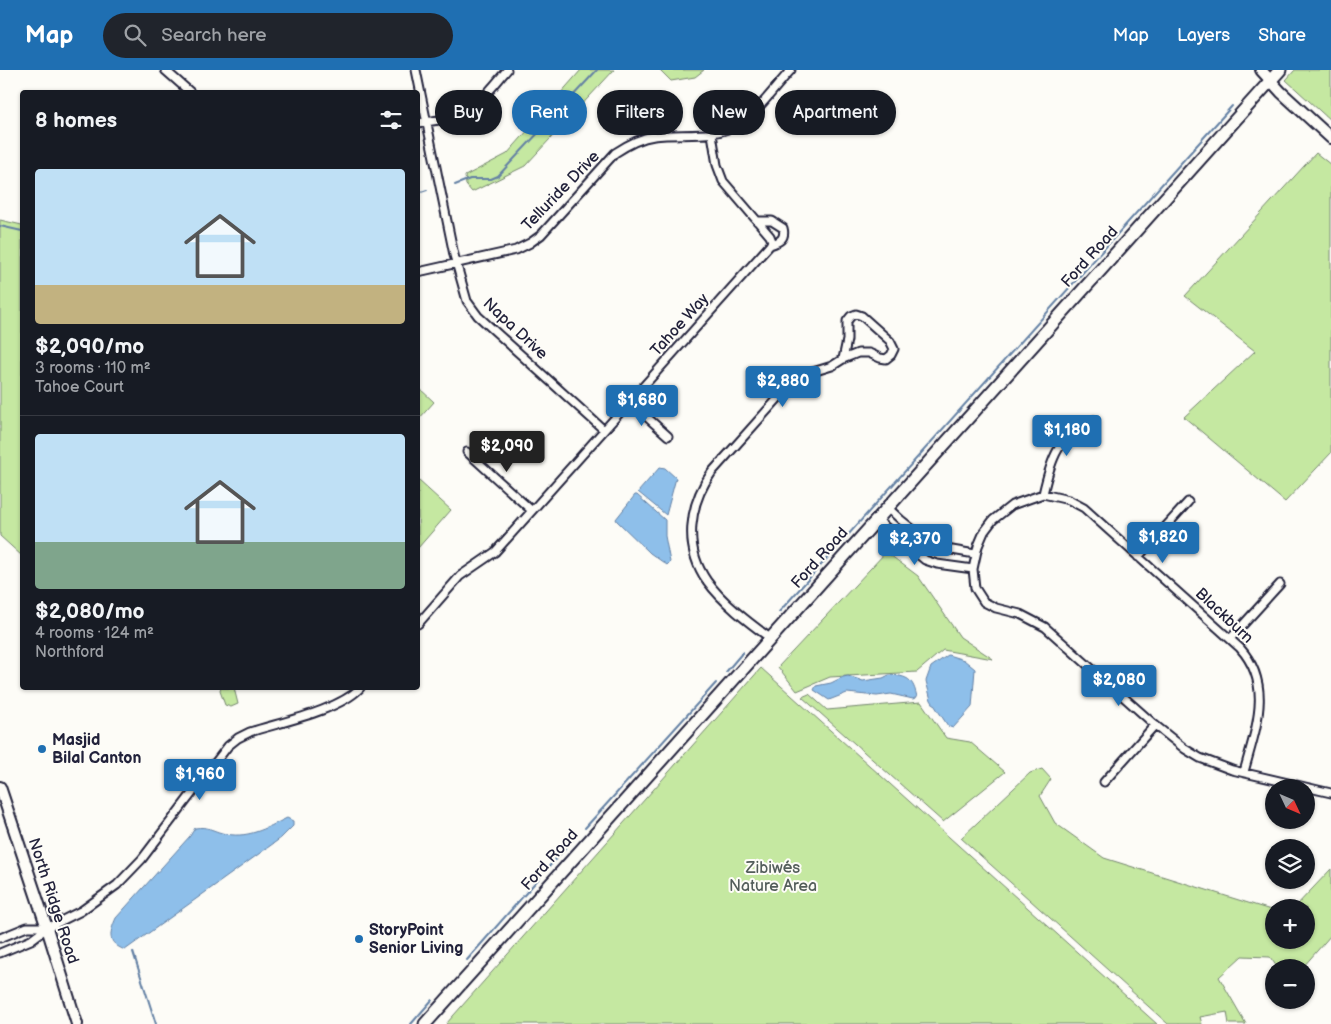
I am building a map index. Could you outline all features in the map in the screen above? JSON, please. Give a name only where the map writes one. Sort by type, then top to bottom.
[{"type":"main road","name":"Ford Road","points":[[425,1024],[1280,70]]},
{"type":"street","points":[[165,70],[188,90]]},
{"type":"street","name":"Napa Drive","points":[[416,70],[456,263],[467,301],[478,316],[604,430]]},
{"type":"street","points":[[420,123],[450,117],[466,111],[479,101],[508,70]]},
{"type":"street","points":[[765,99],[791,70]]},
{"type":"street","points":[[1261,70],[1281,92],[1331,138]]},
{"type":"street","name":"Telluride Drive","points":[[420,272],[516,250],[530,244],[541,235],[615,153],[625,146],[640,139],[654,136],[693,135]]},
{"type":"street","points":[[712,135],[717,165],[723,181],[770,236],[772,241],[770,245]]},
{"type":"street","name":"Tahoe Way","points":[[420,622],[460,576],[495,552],[770,245],[783,238],[785,233],[783,228],[772,221],[757,221]]},
{"type":"street","points":[[770,638],[733,608],[706,580],[696,558],[692,541],[694,507],[703,485],[712,472],[790,385],[806,374],[832,366],[843,359],[863,352],[886,359],[891,355],[894,348],[890,341],[862,316],[856,314],[847,321],[847,340],[843,359]]},
{"type":"street","points":[[630,402],[668,436]]},
{"type":"street","points":[[1094,420],[1079,426],[1065,440],[1050,466],[1043,494],[1012,505],[1000,514],[984,532],[975,554],[973,569],[975,588],[984,602],[996,608],[1020,614],[1045,627],[1156,725],[1185,749],[1200,758],[1222,768],[1331,793]]},
{"type":"street","points":[[467,452],[532,510]]},
{"type":"street","name":"Blackburn","points":[[1043,494],[1069,500],[1084,508],[1230,639],[1250,660],[1259,683],[1258,716],[1244,772]]},
{"type":"street","points":[[1138,557],[1188,502]]},
{"type":"street","points":[[888,507],[935,547],[975,554]]},
{"type":"street","points":[[876,519],[926,560],[938,564],[973,569]]},
{"type":"street","points":[[1230,639],[1280,584]]},
{"type":"street","points":[[0,953],[31,940],[47,928],[81,911],[117,885],[142,859],[228,746],[238,738],[250,732],[335,705],[350,697],[358,690]]},
{"type":"street","points":[[1104,782],[1156,725]]},
{"type":"street","name":"North Ridge Road","points":[[0,787],[77,1024]]},
{"type":"street","points":[[0,938],[27,927],[47,928]]},
{"type":"green space","points":[[581,70],[614,70],[587,99],[587,90],[563,90]]},
{"type":"green space","points":[[660,70],[704,70],[695,77],[671,81]]},
{"type":"green space","points":[[1295,70],[1331,70],[1331,121],[1286,80]]},
{"type":"green space","points":[[524,135],[554,135],[525,166],[472,192],[466,185],[465,176],[507,154]]},
{"type":"green space","points":[[1316,153],[1331,165],[1331,453],[1285,502],[1184,417],[1255,351],[1185,296]]},
{"type":"green space","points":[[0,220],[20,225],[20,554],[0,536]]},
{"type":"green space","points":[[420,389],[434,402],[420,418]]},
{"type":"green space","points":[[420,482],[451,510],[420,546]]},
{"type":"green space","points":[[886,552],[918,576],[960,637],[993,659],[943,650],[917,672],[830,677],[797,691],[778,667]]},
{"type":"green space","name":"Zibiwés Nature Area","points":[[761,668],[1157,1024],[446,1024]]},
{"type":"green space","points":[[234,690],[238,704],[231,707],[225,705],[220,691]]},
{"type":"green space","points":[[809,694],[827,710],[921,702],[946,738],[970,742],[1005,772],[943,822],[802,697]]},
{"type":"green space","points":[[1042,769],[1051,779],[1040,796],[1055,823],[1104,858],[1265,908],[1265,949],[1315,949],[1315,899],[1303,899],[1312,889],[1315,889],[1315,886],[1331,869],[1331,935],[1310,959],[1271,959],[1270,957],[1242,956],[1219,977],[1246,1024],[1229,1024],[1227,1012],[1200,1017],[1202,1024],[1168,1024],[961,838],[1030,773]]},
{"type":"water","points":[[660,467],[665,468],[676,478],[666,515],[638,492]]},
{"type":"water","points":[[635,495],[665,520],[665,536],[670,562],[667,565],[650,553],[616,519]]},
{"type":"water","points":[[948,655],[964,660],[975,669],[972,707],[953,728],[948,726],[931,700],[926,681],[931,667]]},
{"type":"water","points":[[889,675],[901,676],[909,680],[914,686],[917,697],[913,699],[891,694],[877,696],[847,693],[829,700],[814,690],[816,686],[831,683],[848,676],[863,681],[883,678]]},
{"type":"water","points":[[287,818],[293,821],[293,826],[281,838],[125,950],[112,941],[111,933],[116,918],[190,836],[195,828],[206,828],[231,835],[240,835],[256,832]]},
{"type":"waterway","points":[[455,185],[470,179],[491,179],[498,176],[597,70]]},
{"type":"waterway","points":[[779,612],[1232,106]]},
{"type":"waterway","points":[[420,192],[427,190]]},
{"type":"waterway","points":[[0,226],[20,231]]},
{"type":"waterway","points":[[726,672],[743,652]]},
{"type":"waterway","points":[[585,828],[716,683]]},
{"type":"waterway","points":[[547,869],[577,834]]},
{"type":"waterway","points":[[467,960],[540,877]]},
{"type":"waterway","points":[[133,952],[156,1024]]},
{"type":"waterway","points":[[411,1024],[432,1000]]},
{"type":"place","name":"Masjid Bilal Canton","points":[[42,749]]},
{"type":"place","name":"StoryPoint Senior Living","points":[[359,939]]}]
